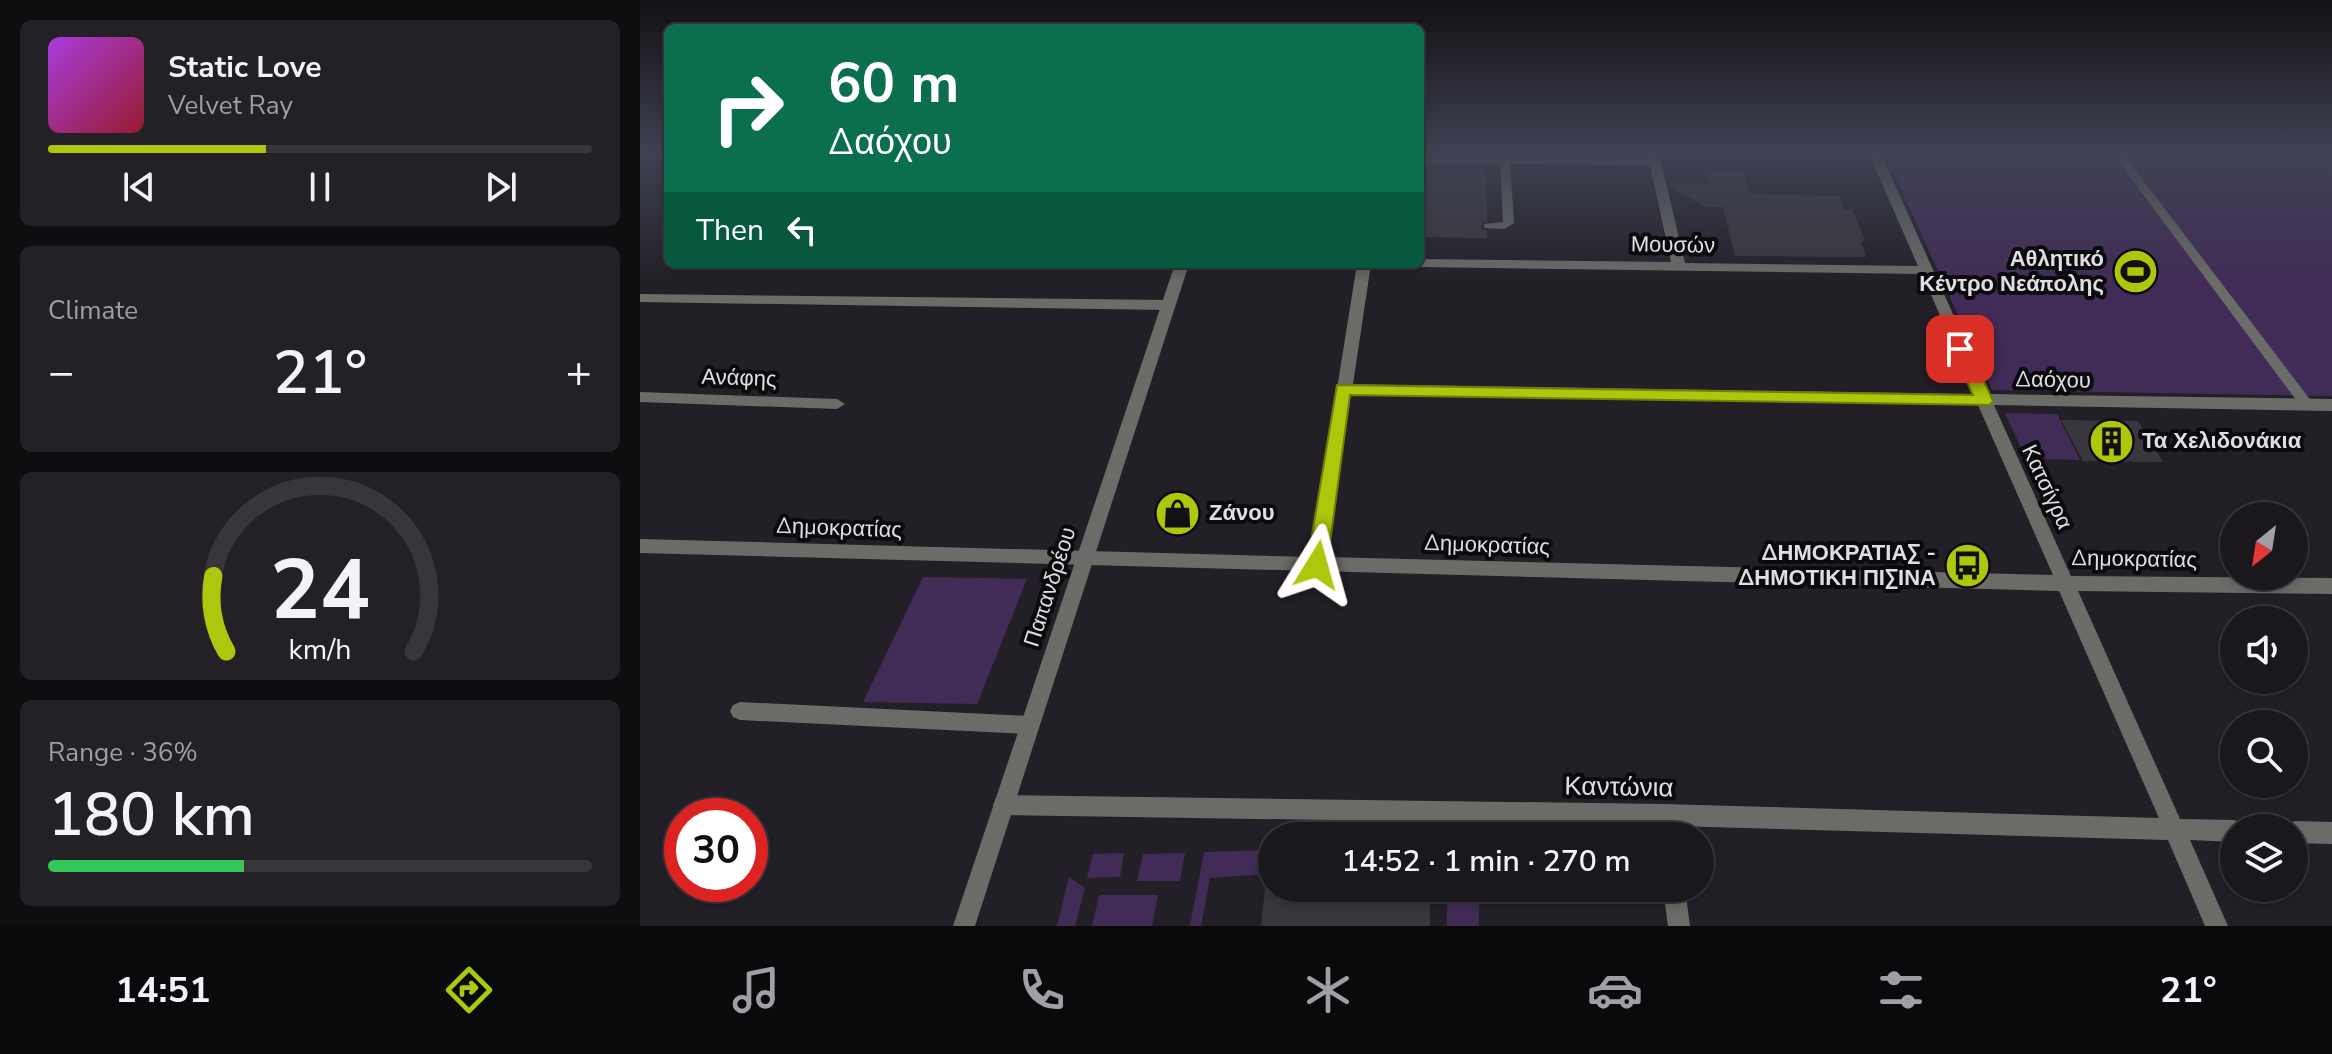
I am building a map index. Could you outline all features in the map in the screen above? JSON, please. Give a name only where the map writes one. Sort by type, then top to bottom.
[{"type":"street","points":[[1664,197],[1679,267]]},
{"type":"street","name":"Κατσίγρα","points":[[1894,197],[2217,926]]},
{"type":"street","name":"Μουσών","points":[[1424,263],[1925,270]]},
{"type":"street","name":"Παπανδρέου","points":[[964,926],[1181,268]]},
{"type":"street","points":[[1317,565],[1363,268]]},
{"type":"street","points":[[640,311],[645,298],[1168,305]]},
{"type":"street","name":"Δαόχου","points":[[1343,389],[2332,405]]},
{"type":"street","name":"Ανάφης","points":[[640,397],[837,404]]},
{"type":"street","name":"Δημοκρατίας","points":[[640,546],[1971,582],[2332,586]]},
{"type":"street","points":[[740,711],[1029,725]]},
{"type":"street","name":"Καντώνια","points":[[1003,805],[1539,822]]},
{"type":"street","name":"Καντώνια","points":[[1714,826],[2220,831]]},
{"type":"street","points":[[2308,832],[2332,833]]},
{"type":"street","points":[[1676,902],[1679,926]]},
{"type":"lane","points":[[1488,226],[1509,223],[1507,197]]},
{"type":"lane","points":[[2151,197],[2307,405]]},
{"type":"shaded area","name":"Αθλητικό Κέντρο Νεάπολης","points":[[1905,197],[2332,197],[2332,396],[1992,390]]},
{"type":"shaded area","points":[[2005,413],[2057,414],[2080,460],[2026,459]]},
{"type":"shaded area","points":[[923,577],[1027,579],[977,704],[863,702]]},
{"type":"shaded area","points":[[1258,850],[1258,875],[1210,878],[1201,926],[1190,926],[1204,852]]},
{"type":"shaded area","points":[[1124,853],[1120,877],[1087,878],[1093,854]]},
{"type":"shaded area","points":[[1185,853],[1180,881],[1137,881],[1143,854]]},
{"type":"shaded area","points":[[1069,877],[1085,888],[1075,926],[1057,926]]},
{"type":"shaded area","points":[[1099,895],[1158,895],[1152,926],[1092,926]]},
{"type":"shaded area","points":[[1447,902],[1479,902],[1479,926],[1447,926]]},
{"type":"building","points":[[1424,197],[1487,197],[1487,221],[1482,222],[1481,228],[1487,231],[1487,238],[1424,237]]},
{"type":"building","points":[[1689,197],[1839,197],[1844,210],[1852,209],[1865,241],[1861,241],[1866,257],[1735,256],[1723,207],[1707,207]]},
{"type":"building","name":"Τα Χελιδονάκια","points":[[2061,420],[2138,421],[2163,462],[2083,461]]},
{"type":"building","points":[[1264,902],[1430,902],[1430,926],[1261,926]]},
{"type":"place","name":"Αθλητικό Κέντρο Νεάπολης","points":[[2135,272]]},
{"type":"place","name":"Τα Χελιδονάκια","points":[[2111,441]]},
{"type":"place","name":"Ζάνου","points":[[1178,513]]},
{"type":"place","name":"ΔΗΜΟΚΡΑΤΙΑΣ - ΔΗΜΟΤΙΚΗ ΠΙΣΙΝΑ","points":[[1967,566]]},
{"type":"route","points":[[1317,565],[1343,389],[1984,401],[1960,349]]}]
